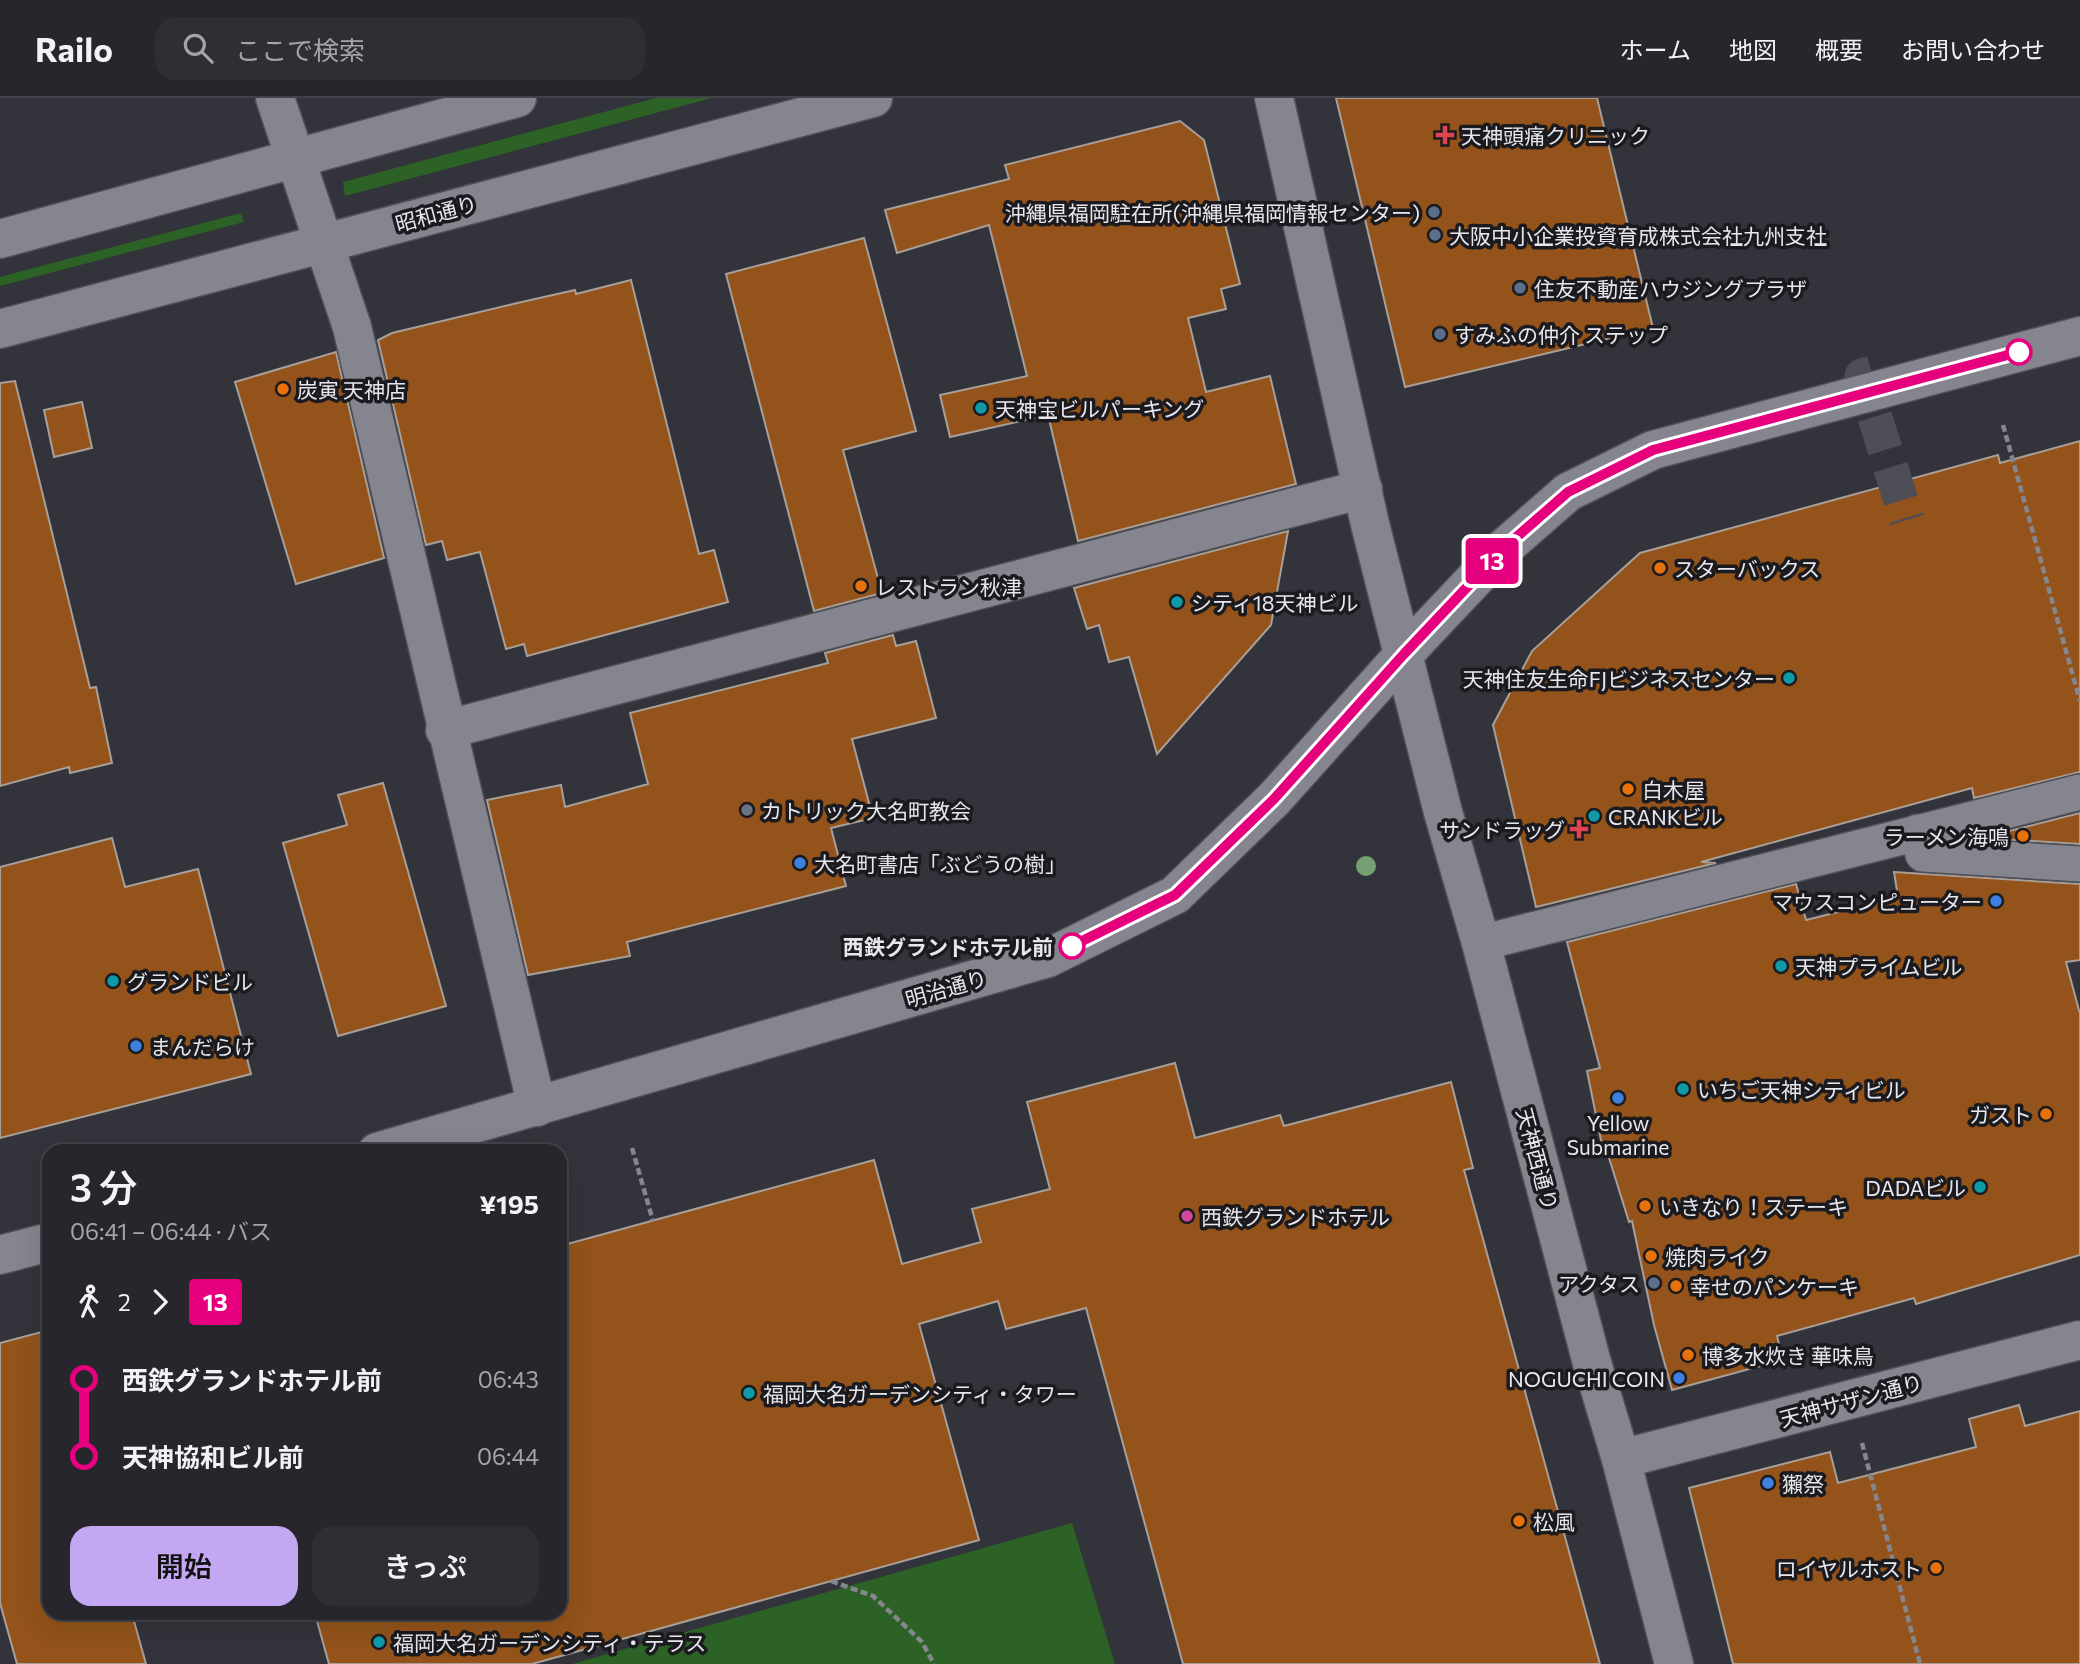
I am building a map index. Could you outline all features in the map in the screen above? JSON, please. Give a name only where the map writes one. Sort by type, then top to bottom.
[{"type":"street","points":[[275,98],[352,327],[445,730],[537,1108]]},
{"type":"street","points":[[0,239],[517,98]]},
{"type":"street","name":"昭和通り","points":[[0,329],[873,98]]},
{"type":"street","name":"天神西通り","points":[[1273,98],[1363,489],[1457,864],[1481,943],[1592,1363],[1621,1459],[1674,1664]]},
{"type":"street","name":"明治通り","points":[[406,1144],[1048,958],[1175,895],[1274,799],[1404,654],[1504,548],[1568,492],[1653,450],[2080,336]]},
{"type":"street","points":[[445,730],[1363,489]]},
{"type":"street","points":[[1481,943],[2080,792]]},
{"type":"street","points":[[1918,832],[1923,854],[2080,864]]},
{"type":"street","points":[[0,1255],[42,1244]]},
{"type":"street","name":"天神サザン通り","points":[[1621,1459],[2080,1340]]},
{"type":"path","points":[[2003,425],[2080,701]]},
{"type":"path","points":[[632,1148],[653,1221]]},
{"type":"path","points":[[1860,1438],[1920,1664]]},
{"type":"path","points":[[831,1581],[873,1596],[922,1642],[934,1664]]},
{"type":"green space","points":[[656,98],[712,98],[345,196],[343,182]]},
{"type":"green space","points":[[241,213],[244,222],[0,286],[0,277]]},
{"type":"green space","points":[[1072,1523],[1115,1664],[572,1664]]},
{"type":"building","points":[[1336,98],[1597,98],[1653,328],[1405,387]]},
{"type":"building","points":[[1180,121],[1204,140],[1240,284],[1221,289],[1226,309],[1188,318],[1206,392],[1270,376],[1296,484],[1078,541],[1048,415],[950,437],[940,395],[1027,376],[989,225],[897,253],[885,210],[1009,179],[1005,165]]},
{"type":"building","points":[[864,238],[916,431],[843,450],[882,593],[814,611],[726,274]]},
{"type":"building","points":[[631,280],[699,554],[714,550],[728,602],[527,656],[524,644],[506,649],[480,552],[447,560],[442,541],[426,545],[378,340],[392,333],[513,304],[575,290],[576,294]]},
{"type":"building","points":[[336,352],[384,558],[296,584],[235,382]]},
{"type":"building","points":[[15,381],[90,688],[96,687],[112,763],[70,773],[69,767],[0,786],[0,383]]},
{"type":"building","points":[[82,402],[92,448],[54,457],[44,410]]},
{"type":"building","name":"天神住友生命FJビジネスセンター","points":[[2080,441],[2080,772],[1974,798],[1972,788],[1701,862],[1716,863],[1536,907],[1493,725],[1532,651],[1640,553],[1998,455],[2000,463]]},
{"type":"building","name":"シティ18天神ビル","points":[[1288,531],[1271,625],[1157,754],[1129,657],[1109,662],[1099,625],[1087,629],[1074,588]]},
{"type":"building","points":[[893,635],[896,646],[916,641],[936,718],[852,739],[873,818],[831,828],[846,886],[627,942],[630,956],[528,975],[487,800],[561,785],[565,807],[648,784],[630,713],[828,663],[825,653]]},
{"type":"building","points":[[383,783],[446,1006],[338,1036],[283,843],[347,825],[338,795]]},
{"type":"building","points":[[2080,813],[2080,844],[1982,838]]},
{"type":"building","name":"グランドビル","points":[[112,838],[125,887],[198,869],[251,1074],[0,1138],[0,867]]},
{"type":"building","points":[[1894,872],[2080,884],[2080,960],[2066,962],[2080,1014],[2080,1255],[1916,1304],[1914,1298],[1777,1336],[1783,1360],[1672,1390],[1654,1325],[1632,1221],[1629,1222],[1605,1145],[1602,1145],[1587,1071],[1600,1068],[1567,942],[1796,884],[1806,920],[1898,897]]},
{"type":"building","points":[[1175,1063],[1195,1138],[1280,1115],[1284,1126],[1451,1082],[1473,1168],[1464,1170],[1600,1664],[1183,1664],[1086,1308],[1006,1329],[998,1301],[919,1324],[979,1540],[532,1664],[329,1664],[317,1621],[321,1620],[567,1620],[567,1244],[874,1160],[902,1264],[981,1242],[972,1209],[1050,1189],[1027,1102]]},
{"type":"building","points":[[42,1332],[42,1620],[134,1620],[146,1664],[17,1664],[0,1603],[0,1343]]},
{"type":"building","points":[[2019,1405],[2025,1426],[2080,1411],[2080,1664],[1733,1664],[1689,1488],[1830,1452],[1838,1483],[1976,1447],[1969,1419]]},
{"type":"tunnel","points":[[1872,373],[1862,376],[1907,520]]},
{"type":"bus line","name":"13","points":[[1072,946],[1175,895],[1274,799],[1404,654],[1504,548],[1568,492],[1653,450],[2019,352]]},
{"type":"place","name":"天神頭痛クリニック","points":[[1445,135]]},
{"type":"place","name":"沖縄県福岡駐在所(沖縄県福岡情報センター)","points":[[1434,212]]},
{"type":"place","name":"大阪中小企業投資育成株式会社九州支社","points":[[1435,235]]},
{"type":"place","name":"住友不動産ハウジングプラザ","points":[[1520,288]]},
{"type":"place","name":"すみふの仲介 ステップ","points":[[1440,334]]},
{"type":"place","name":"炭寅 天神店","points":[[283,389]]},
{"type":"place","name":"天神宝ビルパーキング","points":[[981,408]]},
{"type":"place","name":"スターバックス","points":[[1660,568]]},
{"type":"place","name":"レストラン秋津","points":[[861,586]]},
{"type":"place","name":"シティ18天神ビル","points":[[1177,602]]},
{"type":"place","name":"天神住友生命FJビジネスセンター","points":[[1789,678]]},
{"type":"place","name":"白木屋","points":[[1628,789]]},
{"type":"place","name":"カトリック大名町教会","points":[[747,810]]},
{"type":"place","name":"CRANKビル","points":[[1594,816]]},
{"type":"place","name":"サンドラッグ","points":[[1579,829]]},
{"type":"place","name":"ラーメン海鳴","points":[[2023,836]]},
{"type":"place","name":"大名町書店「ぶどうの樹」","points":[[800,863]]},
{"type":"place","name":"マウスコンピューター","points":[[1996,901]]},
{"type":"place","name":"西鉄グランドホテル前","points":[[1072,946]]},
{"type":"place","name":"天神プライムビル","points":[[1781,966]]},
{"type":"place","name":"グランドビル","points":[[113,981]]},
{"type":"place","name":"まんだらけ","points":[[136,1046]]},
{"type":"place","name":"いちご天神シティビル","points":[[1683,1089]]},
{"type":"place","name":"Yellow Submarine","points":[[1618,1098]]},
{"type":"place","name":"ガスト","points":[[2046,1114]]},
{"type":"place","name":"DADAビル","points":[[1980,1187]]},
{"type":"place","name":"いきなり！ステーキ","points":[[1645,1206]]},
{"type":"place","name":"西鉄グランドホテル","points":[[1187,1216]]},
{"type":"place","name":"焼肉ライク","points":[[1651,1256]]},
{"type":"place","name":"アクタス","points":[[1654,1283]]},
{"type":"place","name":"幸せのパンケーキ","points":[[1676,1286]]},
{"type":"place","name":"博多水炊き 華味鳥","points":[[1688,1355]]},
{"type":"place","name":"NOGUCHI COIN","points":[[1679,1378]]},
{"type":"place","name":"福岡大名ガーデンシティ・タワー","points":[[749,1393]]},
{"type":"place","name":"獺祭","points":[[1768,1483]]},
{"type":"place","name":"松風","points":[[1519,1521]]},
{"type":"place","name":"ロイヤルホスト","points":[[1936,1568]]},
{"type":"place","name":"福岡大名ガーデンシティ・テラス","points":[[379,1642]]}]
